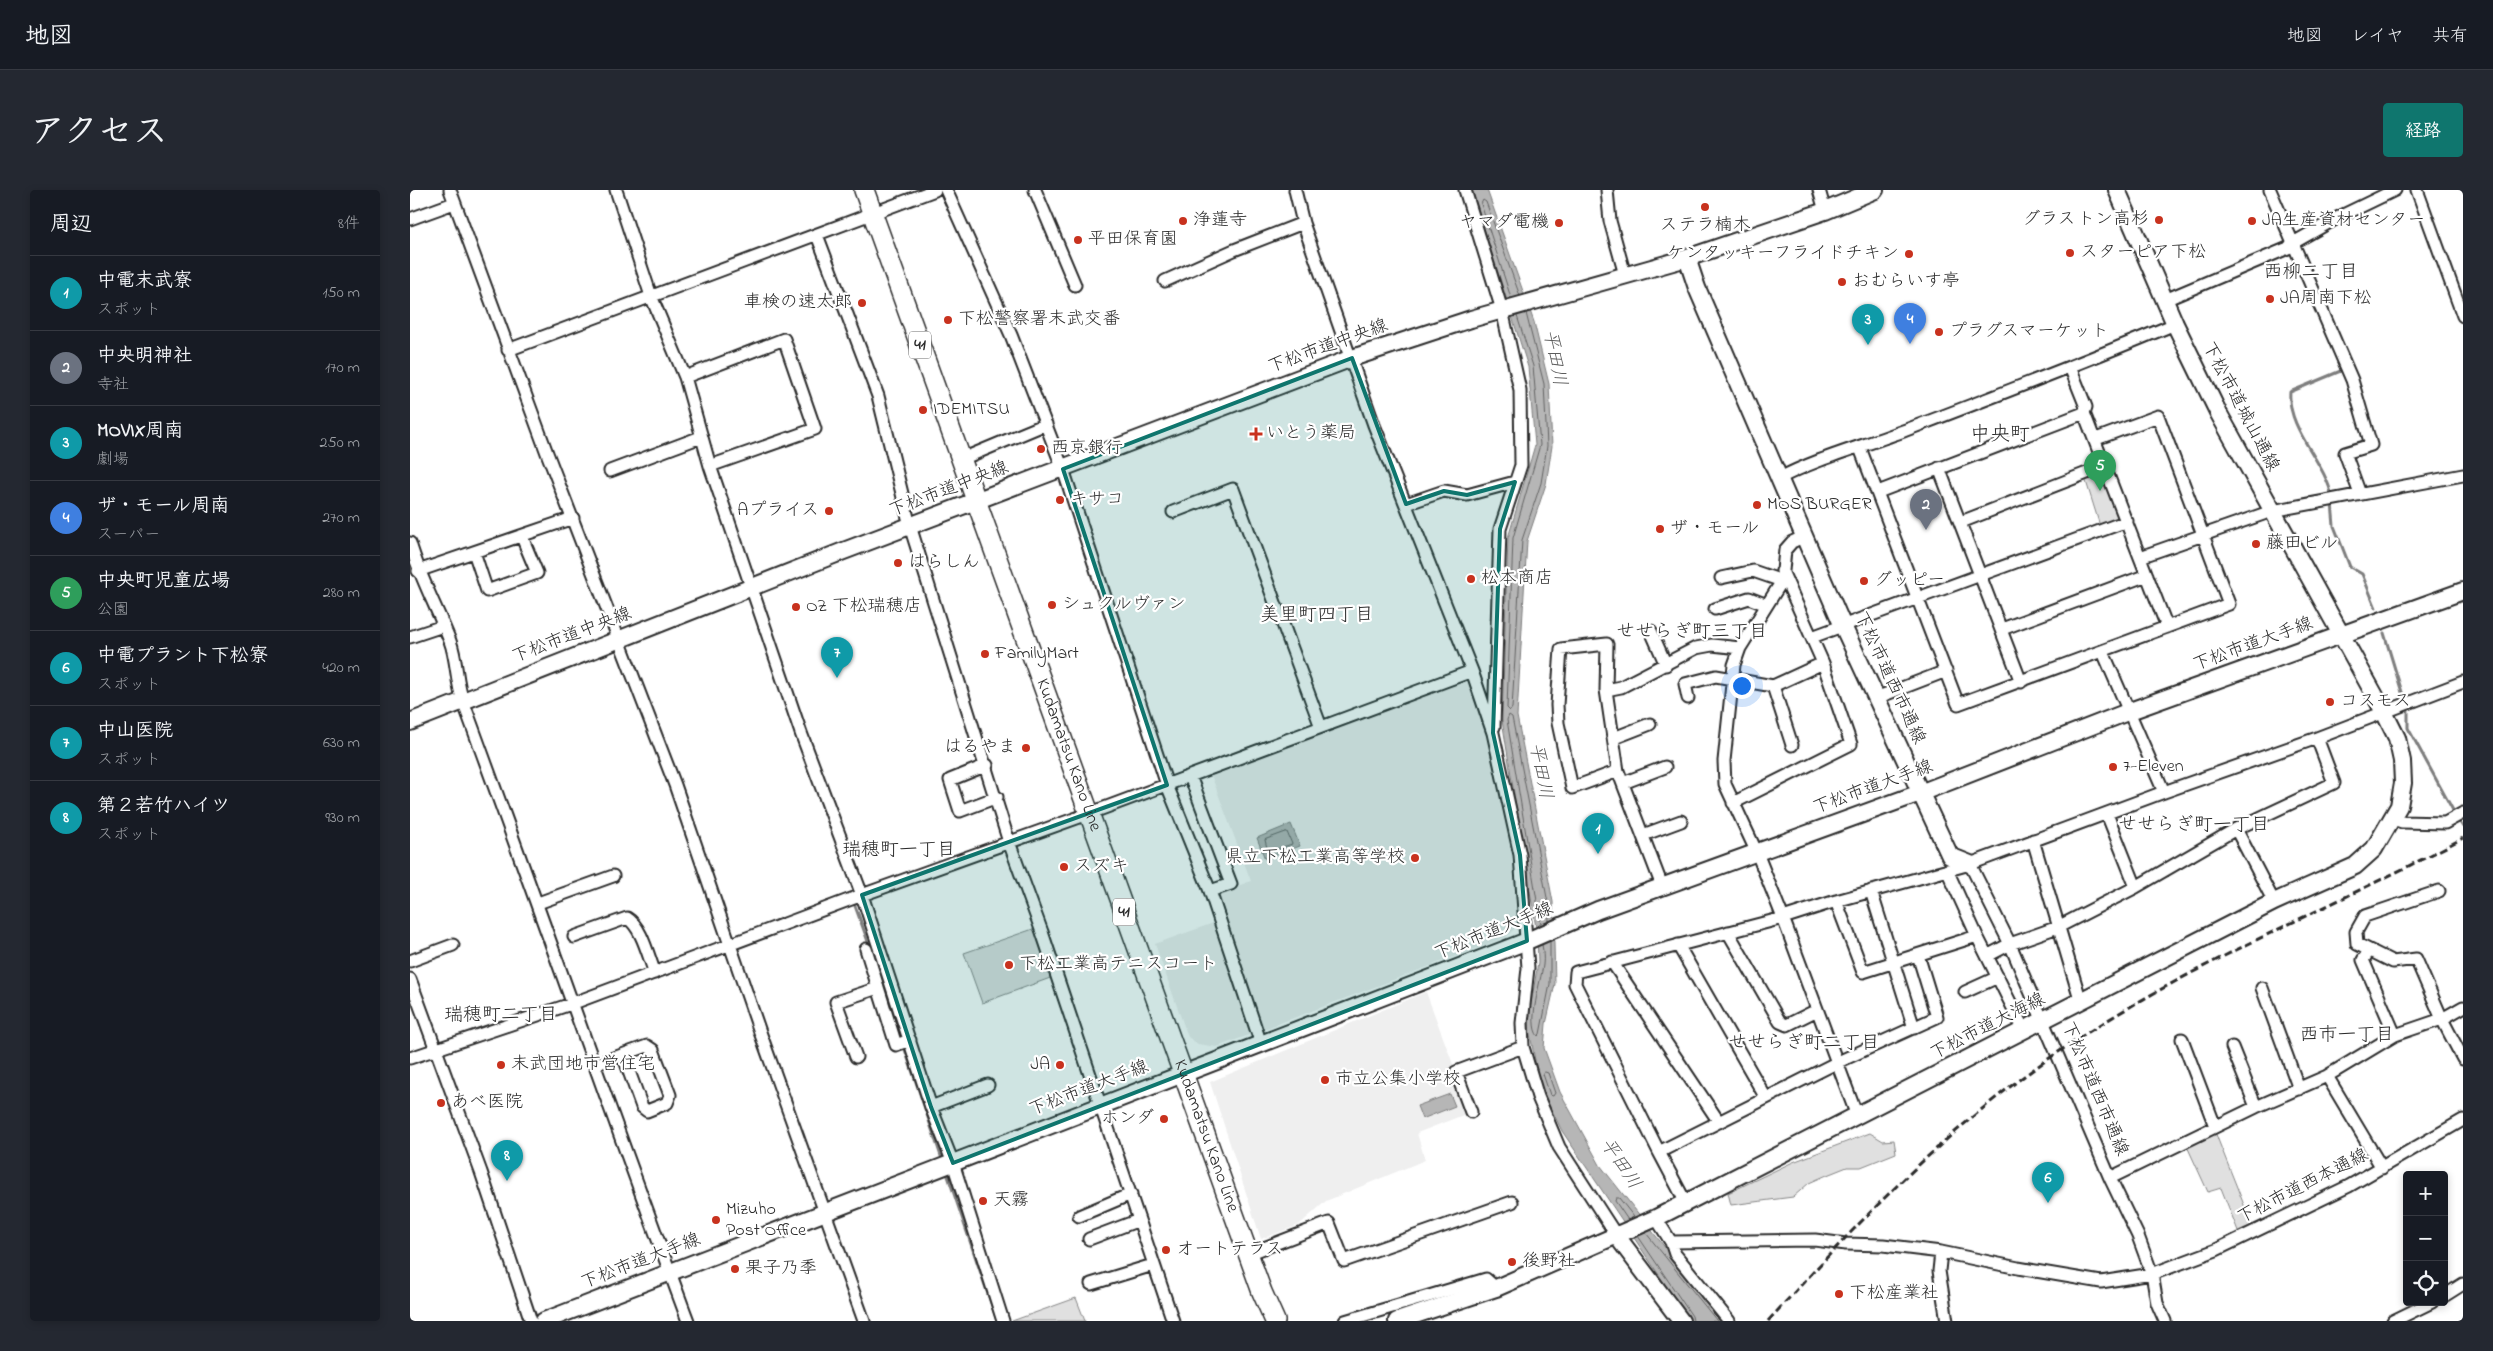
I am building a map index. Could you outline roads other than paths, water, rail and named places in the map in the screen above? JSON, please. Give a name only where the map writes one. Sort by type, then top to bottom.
[{"type":"main road","name":"Kudamatsu Kano Line","points":[[864,190],[1182,1075],[1248,1254],[1275,1321]]},
{"type":"street","points":[[450,190],[508,350],[675,785],[729,945],[864,1321]]},
{"type":"street","points":[[616,190],[651,296],[685,378],[710,466],[801,733],[862,895],[931,1108],[954,1162],[1003,1321]]},
{"type":"street","points":[[508,350],[935,190]]},
{"type":"street","points":[[946,190],[1011,335],[1046,424],[1167,785],[1210,891],[1261,1044]]},
{"type":"street","points":[[1035,190],[1074,285]]},
{"type":"street","points":[[1295,190],[1303,223],[1374,425],[1472,671],[1494,733],[1520,855],[1531,940],[1522,1023],[1523,1047],[1538,1097],[1559,1147],[1681,1321]]},
{"type":"street","points":[[1465,190],[1505,309],[1520,390],[1520,465],[1500,529],[1494,733]]},
{"type":"street","points":[[1608,190],[1610,221],[1625,275],[1687,258],[1825,212],[1875,190]]},
{"type":"street","points":[[1819,190],[1825,212]]},
{"type":"street","name":"下松市道城山通線","points":[[2117,190],[2175,324],[2219,414],[2342,634]]},
{"type":"street","points":[[2270,190],[2352,380],[2371,445],[2345,453],[2360,494]]},
{"type":"street","points":[[2165,300],[2288,248],[2293,243],[2339,217],[2395,190]]},
{"type":"street","points":[[2417,190],[2463,316]]},
{"type":"street","points":[[410,219],[454,203]]},
{"type":"street","points":[[1164,281],[1303,223]]},
{"type":"street","points":[[817,235],[878,396],[910,526],[987,765],[1009,842],[1042,932],[1172,1321]]},
{"type":"street","name":"下松市道西市通線","points":[[1687,258],[1697,288],[1803,537],[1920,793],[1950,856],[1970,864],[2010,944],[2110,1178],[2138,1236],[2152,1274],[2157,1303],[2165,1321]]},
{"type":"street","name":"下松市道中央線","points":[[410,722],[910,526],[1352,358],[1505,309],[1625,275]]},
{"type":"street","points":[[1778,479],[1796,470],[1860,448],[2070,367],[2175,324]]},
{"type":"street","points":[[685,378],[784,338],[815,429],[710,466]]},
{"type":"street","points":[[2070,367],[2086,407],[2084,413],[2096,439],[2167,627]]},
{"type":"street","points":[[1878,492],[2084,413]]},
{"type":"street","points":[[1860,448],[1958,704],[2229,604],[2158,416],[2096,439]]},
{"type":"street","points":[[962,459],[1046,424]]},
{"type":"street","points":[[610,471],[701,437]]},
{"type":"street","points":[[1961,522],[2105,466]]},
{"type":"street","points":[[1939,468],[2002,629],[2020,682]]},
{"type":"street","points":[[2140,557],[2272,511],[2463,475]]},
{"type":"street","points":[[1406,504],[1444,491],[1468,495],[1515,482]]},
{"type":"street","points":[[1173,512],[1233,489],[1321,727]]},
{"type":"street","points":[[418,571],[573,518]]},
{"type":"street","points":[[1812,637],[1842,624],[2127,521]]},
{"type":"street","points":[[474,552],[487,590],[537,573],[522,537]]},
{"type":"street","points":[[1803,537],[1792,542],[1785,550],[1782,575],[1767,605],[1740,648],[1731,678],[1724,761],[1725,784],[1757,853],[1783,918],[1857,1116]]},
{"type":"street","points":[[410,544],[418,571],[450,642],[463,701],[538,904],[571,1004],[688,1321]]},
{"type":"street","points":[[1721,578],[1753,571],[1782,575]]},
{"type":"street","points":[[1733,803],[1851,744],[1823,663],[1782,575]]},
{"type":"street","points":[[2002,629],[2147,575]]},
{"type":"street","name":"下松市道大手線","points":[[544,1321],[1531,940],[1662,886],[1920,793],[2130,711],[2463,590]]},
{"type":"street","points":[[1715,609],[1749,598],[1767,605]]},
{"type":"street","points":[[410,637],[443,626]]},
{"type":"street","points":[[1651,631],[1666,665]]},
{"type":"street","name":"下松市道大海線","points":[[1397,1321],[1496,1288],[1656,1218],[2274,902],[2355,866],[2374,849],[2393,818],[2399,806],[2404,784],[2402,761],[2396,738],[2342,634]]},
{"type":"street","points":[[1618,771],[1572,788],[1558,723],[1557,705],[1561,649],[1607,644],[1606,690],[1618,771],[1662,886]]},
{"type":"street","points":[[1606,690],[1621,687],[1696,648],[1712,645],[1740,648]]},
{"type":"street","points":[[2103,652],[2164,792]]},
{"type":"street","points":[[1688,698],[1685,684],[1716,676],[1773,686],[1823,663]]},
{"type":"street","points":[[410,1058],[435,1048],[571,1004],[1472,671]]},
{"type":"street","points":[[1876,698],[1946,671]]},
{"type":"street","points":[[1773,686],[1792,744]]},
{"type":"street","points":[[1686,1203],[1658,1152],[1575,984],[1576,972],[1783,918],[1836,901],[1970,864],[2384,712],[2462,687]]},
{"type":"street","points":[[1614,738],[1650,724]]},
{"type":"street","points":[[1987,956],[2010,944],[2058,927],[2136,887],[2236,829],[2334,783],[2317,738]]},
{"type":"street","points":[[987,765],[950,780],[952,788],[960,810],[997,797]]},
{"type":"street","points":[[1623,783],[1665,767]]},
{"type":"street","points":[[1190,776],[1231,884],[1210,891]]},
{"type":"street","points":[[2107,814],[2136,887]]},
{"type":"street","points":[[2393,818],[2402,822],[2445,823],[2459,815]]},
{"type":"street","points":[[1643,835],[1681,821]]},
{"type":"street","points":[[2236,829],[2274,902]]},
{"type":"street","points":[[2033,840],[2081,1002]]},
{"type":"street","points":[[1947,870],[1977,936],[2024,1030]]},
{"type":"street","points":[[538,904],[613,876]]},
{"type":"street","points":[[1871,891],[1914,1028]]},
{"type":"street","points":[[2439,892],[2365,916],[2356,932],[2357,944],[2394,962],[2416,959],[2442,1019],[2463,1059]]},
{"type":"street","points":[[1836,901],[1863,972],[1977,936]]},
{"type":"street","points":[[574,937],[627,918],[632,921],[640,933],[655,973]]},
{"type":"street","points":[[1728,932],[1780,1022],[1788,1025],[1817,1010]]},
{"type":"street","points":[[410,961],[454,945]]},
{"type":"street","points":[[1678,945],[1766,1098]]},
{"type":"street","points":[[866,949],[896,1045],[910,1040]]},
{"type":"street","points":[[2368,951],[2363,960],[2395,1036]]},
{"type":"street","points":[[1658,1152],[1838,1062],[1937,1018],[1918,956]]},
{"type":"street","points":[[1612,962],[1719,1122]]},
{"type":"street","points":[[1965,992],[1998,978]]},
{"type":"street","points":[[410,979],[481,1172],[532,1321]]},
{"type":"street","points":[[856,1057],[836,1002],[878,988]]},
{"type":"street","points":[[2262,988],[2298,1089]]},
{"type":"street","points":[[2110,1178],[2256,1106],[2326,1076],[2395,1036],[2442,1019],[2463,1007]]},
{"type":"street","points":[[2182,1038],[2215,1126]]},
{"type":"street","points":[[594,1065],[647,1046],[653,1050],[670,1095],[667,1103],[648,1111],[642,1107],[623,1055]]},
{"type":"street","points":[[1471,1112],[1456,1072],[1523,1047]]},
{"type":"street","points":[[2232,1047],[2256,1106]]},
{"type":"street","points":[[2326,1076],[2382,1168]]},
{"type":"street","points":[[931,1108],[988,1086]]},
{"type":"street","name":"下松市道西本通線","points":[[2152,1274],[2216,1250],[2349,1186],[2463,1120]]},
{"type":"street","points":[[1079,1216],[1131,1194]]},
{"type":"street","points":[[1248,1254],[1329,1223],[1344,1261],[1512,1202]]},
{"type":"street","points":[[1656,1218],[1671,1242],[1675,1254],[1729,1321]]},
{"type":"street","points":[[1089,1239],[1139,1220]]},
{"type":"street","points":[[1671,1242],[1815,1240],[1941,1252],[2101,1282],[2152,1274]]},
{"type":"street","points":[[1941,1252],[1939,1271],[1947,1321]]},
{"type":"street","points":[[1091,1284],[1154,1265]]},
{"type":"street","points":[[1345,1321],[1374,1317],[1486,1279],[1496,1288]]},
{"type":"street","points":[[2448,1293],[2463,1284]]},
{"type":"street","points":[[2393,1321],[2424,1306]]},
{"type":"water","points":[[1472,190],[1487,190],[1534,322],[1549,384],[1552,446],[1546,484],[1527,541],[1517,716],[1553,902],[1555,984],[1546,1024],[1544,1048],[1560,1092],[1600,1165],[1723,1321],[1690,1321],[1562,1131],[1540,1086],[1529,1029],[1530,1010],[1538,963],[1537,934],[1502,720],[1508,538],[1535,445],[1528,367]]},
{"type":"water","points":[[1291,824],[1300,846],[1265,859],[1257,838]]},
{"type":"water","points":[[1450,1094],[1455,1106],[1422,1119],[1417,1106]]},
{"type":"waterway","points":[[2332,497],[2322,471],[2294,419],[2290,392],[2343,370],[2342,368]]},
{"type":"waterway","points":[[2332,503],[2334,526],[2350,567],[2362,574],[2376,608]]},
{"type":"waterway","points":[[2384,633],[2408,712],[2408,728],[2455,814]]},
{"type":"waterway","points":[[2458,819],[2463,827]]},
{"type":"waterway","points":[[854,903],[870,947]]},
{"type":"waterway","points":[[889,1002],[943,1162]]},
{"type":"waterway","points":[[946,1170],[997,1321]]},
{"type":"railway","points":[[1768,1321],[1905,1178],[1978,1112],[2057,1053],[2105,1022],[2205,966],[2463,838]]},
{"type":"place","name":"ステラ楠木","points":[[1705,207]]},
{"type":"place","name":"グラストン高杉","points":[[2159,220]]},
{"type":"place","name":"浄蓮寺","points":[[1183,221]]},
{"type":"place","name":"JA生産資材センター","points":[[2252,221]]},
{"type":"place","name":"ヤマダ電機","points":[[1559,223]]},
{"type":"place","name":"平田保育園","points":[[1078,240]]},
{"type":"place","name":"スターピア下松","points":[[2070,253]]},
{"type":"place","name":"ケンタッキーフライドチキン","points":[[1909,254]]},
{"type":"place","name":"おむらいす亭","points":[[1842,282]]},
{"type":"place","name":"JA周南下松","points":[[2270,299]]},
{"type":"place","name":"車検の速太郎","points":[[862,303]]},
{"type":"place","name":"下松警察署末武交番","points":[[948,320]]},
{"type":"place","name":"プラグスマーケット","points":[[1939,332]]},
{"type":"place","name":"ザ・モール周南","points":[[1910,344]]},
{"type":"place","name":"MOVIX周南","points":[[1868,345]]},
{"type":"place","name":"IDEMITSU","points":[[923,410]]},
{"type":"place","name":"いとう薬局","points":[[1256,434]]},
{"type":"place","name":"西京銀行","points":[[1041,449]]},
{"type":"place","name":"中央町児童広場","points":[[2100,491]]},
{"type":"place","name":"キサコ","points":[[1060,500]]},
{"type":"place","name":"MOS BURGER","points":[[1757,505]]},
{"type":"place","name":"Aプライス","points":[[829,511]]},
{"type":"place","name":"ザ・モール","points":[[1660,529]]},
{"type":"place","name":"中央明神社","points":[[1926,530]]},
{"type":"place","name":"藤田ビル","points":[[2256,544]]},
{"type":"place","name":"はらしん","points":[[898,563]]},
{"type":"place","name":"松本商店","points":[[1471,579]]},
{"type":"place","name":"グッピー","points":[[1864,581]]},
{"type":"place","name":"シュクルヴァン","points":[[1052,605]]},
{"type":"place","name":"OZ 下松瑞穂店","points":[[796,607]]},
{"type":"place","name":"FamilyMart","points":[[985,654]]},
{"type":"place","name":"中山医院","points":[[837,678]]},
{"type":"place","name":"コスモス","points":[[2330,702]]},
{"type":"place","name":"はるやま","points":[[1026,748]]},
{"type":"place","name":"7-Eleven","points":[[2113,767]]},
{"type":"place","name":"中電末武寮","points":[[1598,854]]},
{"type":"place","name":"県立下松工業高等学校","points":[[1415,858]]},
{"type":"place","name":"スズキ","points":[[1064,867]]},
{"type":"place","name":"下松工業高テニスコート","points":[[1009,965]]},
{"type":"place","name":"末武団地市営住宅","points":[[501,1065]]},
{"type":"place","name":"JA","points":[[1060,1065]]},
{"type":"place","name":"市立公集小学校","points":[[1325,1080]]},
{"type":"place","name":"あべ医院","points":[[441,1103]]},
{"type":"place","name":"ホンダ","points":[[1164,1119]]},
{"type":"place","name":"第２若竹ハイツ","points":[[507,1181]]},
{"type":"place","name":"天霧","points":[[983,1201]]},
{"type":"place","name":"中電プラント下松寮","points":[[2048,1203]]},
{"type":"place","name":"Mizuho Post Office","points":[[716,1220]]},
{"type":"place","name":"オートテラス","points":[[1166,1250]]},
{"type":"place","name":"後野社","points":[[1512,1262]]},
{"type":"place","name":"果子乃季","points":[[735,1269]]},
{"type":"place","name":"下松産業社","points":[[1839,1294]]},
{"type":"district","name":"西柳二丁目","points":[[2311,272]]},
{"type":"district","name":"中央町","points":[[2000,435]]},
{"type":"district","name":"美里町四丁目","points":[[1317,615]]},
{"type":"district","name":"せせらぎ町三丁目","points":[[1692,632]]},
{"type":"district","name":"せせらぎ町一丁目","points":[[2194,825]]},
{"type":"district","name":"瑞穂町一丁目","points":[[899,850]]},
{"type":"district","name":"瑞穂町二丁目","points":[[501,1015]]},
{"type":"district","name":"西市一丁目","points":[[2347,1035]]},
{"type":"district","name":"せせらぎ町二丁目","points":[[1804,1043]]},
{"type":"water label","name":"平田川","points":[[1554,358]]},
{"type":"water label","name":"平田川","points":[[1540,771]]},
{"type":"water label","name":"平田川","points":[[1620,1164]]}]
